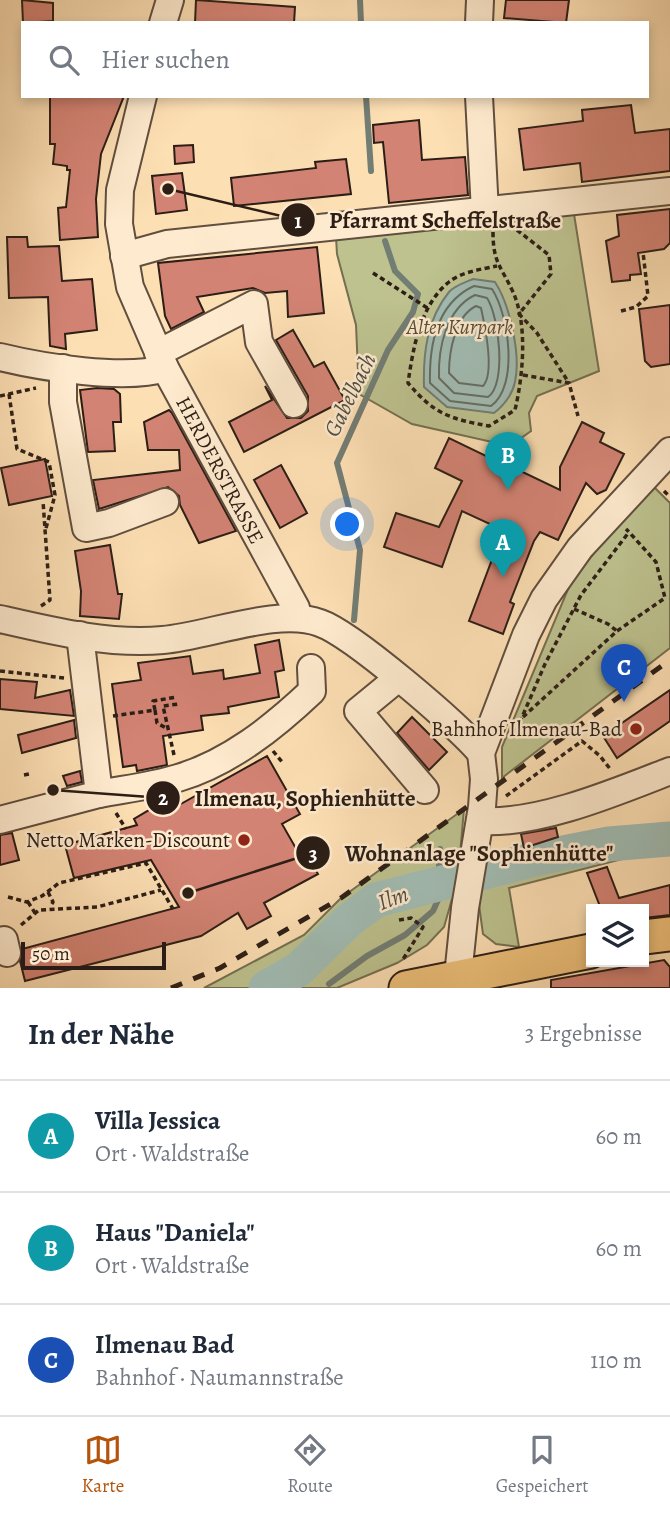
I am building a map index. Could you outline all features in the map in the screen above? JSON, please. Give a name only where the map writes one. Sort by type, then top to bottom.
[{"type":"main road","points":[[649,936],[670,934]]},
{"type":"main road","points":[[649,946],[670,948]]},
{"type":"main road","points":[[402,979],[458,976],[586,952]]},
{"type":"street","points":[[164,21],[170,0]]},
{"type":"street","points":[[480,0],[480,21]]},
{"type":"street","name":"HERDERSTRASSE","points":[[143,98],[120,190],[124,256],[130,287],[162,360],[296,608],[298,618]]},
{"type":"street","points":[[479,98],[494,221]]},
{"type":"street","points":[[124,256],[167,244],[494,221],[670,191]]},
{"type":"street","points":[[0,357],[62,375],[148,373],[162,360],[254,304],[259,342],[294,404]]},
{"type":"street","points":[[62,375],[86,528],[109,523],[165,502]]},
{"type":"street","points":[[458,976],[465,908],[480,821],[484,779],[481,753],[526,635],[544,599],[580,548],[670,451]]},
{"type":"street","points":[[9,621],[80,635],[161,640],[298,618],[320,622],[341,634],[397,679],[469,738],[481,753]]},
{"type":"street","points":[[80,635],[99,794]]},
{"type":"street","points":[[0,820],[99,794],[180,778],[261,736],[289,713],[312,691],[312,668]]},
{"type":"street","points":[[397,679],[358,712],[425,790]]},
{"type":"street","points":[[480,821],[514,818],[573,806],[670,771]]},
{"type":"path","points":[[497,266],[450,281],[429,309],[414,344],[408,383],[428,406],[461,421],[489,426],[515,410],[523,375],[519,314],[513,293],[497,266],[494,221],[516,229],[549,255],[551,274],[519,314]]},
{"type":"path","points":[[621,311],[636,307],[648,296],[643,252]]},
{"type":"path","points":[[373,273],[395,290],[429,309]]},
{"type":"path","points":[[519,314],[537,333],[569,383],[578,416]]},
{"type":"path","points":[[0,396],[62,375]]},
{"type":"path","points":[[523,375],[569,383]]},
{"type":"path","points":[[9,394],[17,449],[49,462],[55,495],[46,532]]},
{"type":"path","points":[[9,621],[50,600],[43,501]]},
{"type":"path","points":[[521,720],[617,631],[665,598],[656,562],[611,512]]},
{"type":"path","points":[[510,747],[573,609],[629,532]]},
{"type":"path","points":[[573,609],[608,624],[617,631]]},
{"type":"path","points":[[0,671],[85,680]]},
{"type":"path","points":[[167,729],[157,723],[153,701],[177,697]]},
{"type":"path","points":[[178,704],[163,706],[180,778]]},
{"type":"path","points":[[90,719],[155,710]]},
{"type":"path","points":[[514,818],[504,797],[582,741],[600,755],[625,788]]},
{"type":"path","points":[[8,897],[28,902],[59,883],[145,862],[173,909]]},
{"type":"path","points":[[4,945],[35,913],[50,907],[97,907],[161,890]]},
{"type":"path","points":[[48,892],[53,902],[50,907]]},
{"type":"path","points":[[28,902],[35,913]]},
{"type":"path","points":[[399,920],[411,918],[423,927],[402,979]]},
{"type":"green space","name":"Alter Kurpark","points":[[574,214],[599,371],[537,396],[529,413],[531,431],[510,446],[412,424],[359,394],[356,325],[337,254],[336,237]]},
{"type":"green space","points":[[650,483],[670,503],[670,648],[502,778],[502,747],[571,582]]},
{"type":"green space","points":[[464,809],[458,878],[444,927],[427,945],[397,963],[337,988],[204,988],[304,935],[341,898]]},
{"type":"green space","points":[[670,830],[670,854],[626,858],[509,888],[519,947],[496,944],[483,934],[479,905],[486,860],[587,838]]},
{"type":"water","points":[[473,279],[495,282],[513,330],[517,358],[514,387],[507,400],[494,413],[447,407],[424,387],[426,349],[436,313],[451,290]]},
{"type":"building","points":[[22,0],[53,3],[53,21],[23,21]]},
{"type":"building","points":[[196,0],[295,7],[294,21],[195,21]]},
{"type":"building","points":[[506,0],[569,0],[566,21],[504,18]]},
{"type":"building","points":[[50,98],[123,98],[101,154],[96,199],[98,237],[60,240],[58,208],[66,207],[70,170],[67,170],[67,166],[53,164],[55,144],[50,144]]},
{"type":"building","points":[[631,105],[635,133],[670,129],[670,171],[582,182],[580,163],[524,170],[519,129],[583,121],[582,110]]},
{"type":"building","points":[[419,120],[422,160],[465,157],[468,195],[389,203],[383,142],[374,143],[373,125]]},
{"type":"building","points":[[193,145],[194,162],[175,164],[174,146]]},
{"type":"building","points":[[346,159],[351,194],[234,206],[231,178],[316,168],[315,162]]},
{"type":"building","points":[[182,173],[187,210],[156,214],[152,176]]},
{"type":"building","points":[[670,209],[670,243],[664,249],[638,253],[641,274],[630,275],[630,280],[612,282],[606,241],[619,236],[617,215]]},
{"type":"building","points":[[7,237],[27,237],[28,247],[59,246],[62,281],[92,279],[97,330],[65,334],[66,349],[50,346],[48,297],[9,298]]},
{"type":"building","points":[[317,247],[324,313],[288,317],[287,291],[265,293],[253,288],[197,297],[204,312],[171,329],[165,316],[158,263]]},
{"type":"building","points":[[670,305],[670,364],[651,367],[645,361],[639,309]]},
{"type":"building","points":[[293,330],[314,367],[324,362],[345,400],[244,452],[229,422],[272,400],[265,386],[287,418],[301,418],[308,411],[308,396],[276,340]]},
{"type":"building","points":[[114,389],[120,394],[121,422],[113,422],[115,451],[88,452],[80,390]]},
{"type":"building","points":[[169,410],[236,531],[199,543],[180,505],[179,496],[168,487],[99,509],[93,480],[180,470],[179,450],[148,450],[144,422]]},
{"type":"building","points":[[582,422],[604,433],[600,442],[624,454],[606,490],[597,494],[586,483],[558,540],[540,532],[510,602],[514,604],[503,634],[469,621],[503,530],[462,511],[442,567],[384,547],[396,513],[439,527],[462,481],[435,468],[449,438],[490,458],[494,449],[514,458],[510,466],[560,490],[560,467]]},
{"type":"building","points":[[45,459],[52,496],[9,505],[1,468]]},
{"type":"building","points":[[281,465],[307,513],[280,528],[254,480]]},
{"type":"building","points":[[110,545],[118,594],[122,594],[119,619],[80,616],[81,591],[75,551]]},
{"type":"building","points":[[279,640],[284,670],[275,672],[279,697],[228,707],[229,713],[201,716],[203,730],[163,736],[167,765],[137,771],[136,765],[123,767],[112,684],[141,680],[138,663],[190,656],[193,674],[223,670],[224,679],[260,673],[255,645]]},
{"type":"building","points":[[0,679],[37,682],[35,698],[70,690],[74,716],[0,709]]},
{"type":"building","name":"Bahnhof Ilmenau-Bad","points":[[670,690],[670,721],[617,758],[603,736]]},
{"type":"building","points":[[412,717],[447,752],[429,770],[397,733]]},
{"type":"building","points":[[74,720],[76,738],[22,753],[18,735]]},
{"type":"building","points":[[267,756],[300,814],[282,824],[302,859],[308,856],[318,874],[264,903],[271,916],[247,929],[238,913],[201,936],[25,981],[20,961],[22,949],[179,907],[151,860],[74,878],[65,845],[137,825],[134,819],[156,806],[161,815]]},
{"type":"building","points":[[80,771],[82,782],[67,786],[63,776]]},
{"type":"building","points":[[556,828],[558,837],[524,848],[521,834]]},
{"type":"building","points":[[12,833],[19,860],[0,865],[0,835]]},
{"type":"building","points":[[607,867],[619,898],[670,885],[670,915],[649,917],[649,904],[599,904],[587,873]]},
{"type":"building","points":[[664,960],[670,967],[670,988],[551,988],[551,980],[624,967],[649,967],[649,963]]},
{"type":"waterway","name":"Gabelbach","points":[[360,0],[361,21]]},
{"type":"waterway","name":"Gabelbach","points":[[366,98],[371,171]]},
{"type":"waterway","name":"Gabelbach","points":[[354,620],[360,550],[337,463],[388,350],[413,312],[418,294],[395,271],[385,241]]},
{"type":"waterway","name":"Ilm","points":[[266,988],[299,969],[349,920],[376,900],[543,857],[609,844],[670,839]]},
{"type":"waterway","name":"Gabelbach","points":[[438,884],[440,849]]},
{"type":"waterway","points":[[329,984],[367,956],[405,935],[433,911],[446,882]]},
{"type":"railway","points":[[171,988],[220,968],[341,898],[670,660]]},
{"type":"place","name":"Pfarramt Scheffelstraße","points":[[168,189]]},
{"type":"place","name":"Haus \"Daniela\"","points":[[508,490]]},
{"type":"place","name":"Villa Jessica","points":[[503,577]]},
{"type":"place","name":"Ilmenau Bad","points":[[624,702]]},
{"type":"place","name":"Bahnhof Ilmenau-Bad","points":[[636,729]]},
{"type":"place","name":"Ilmenau, Sophienhütte","points":[[53,790]]},
{"type":"place","name":"Netto Marken-Discount","points":[[244,840]]},
{"type":"place","name":"Wohnanlage \"Sophienhütte\"","points":[[188,893]]}]
